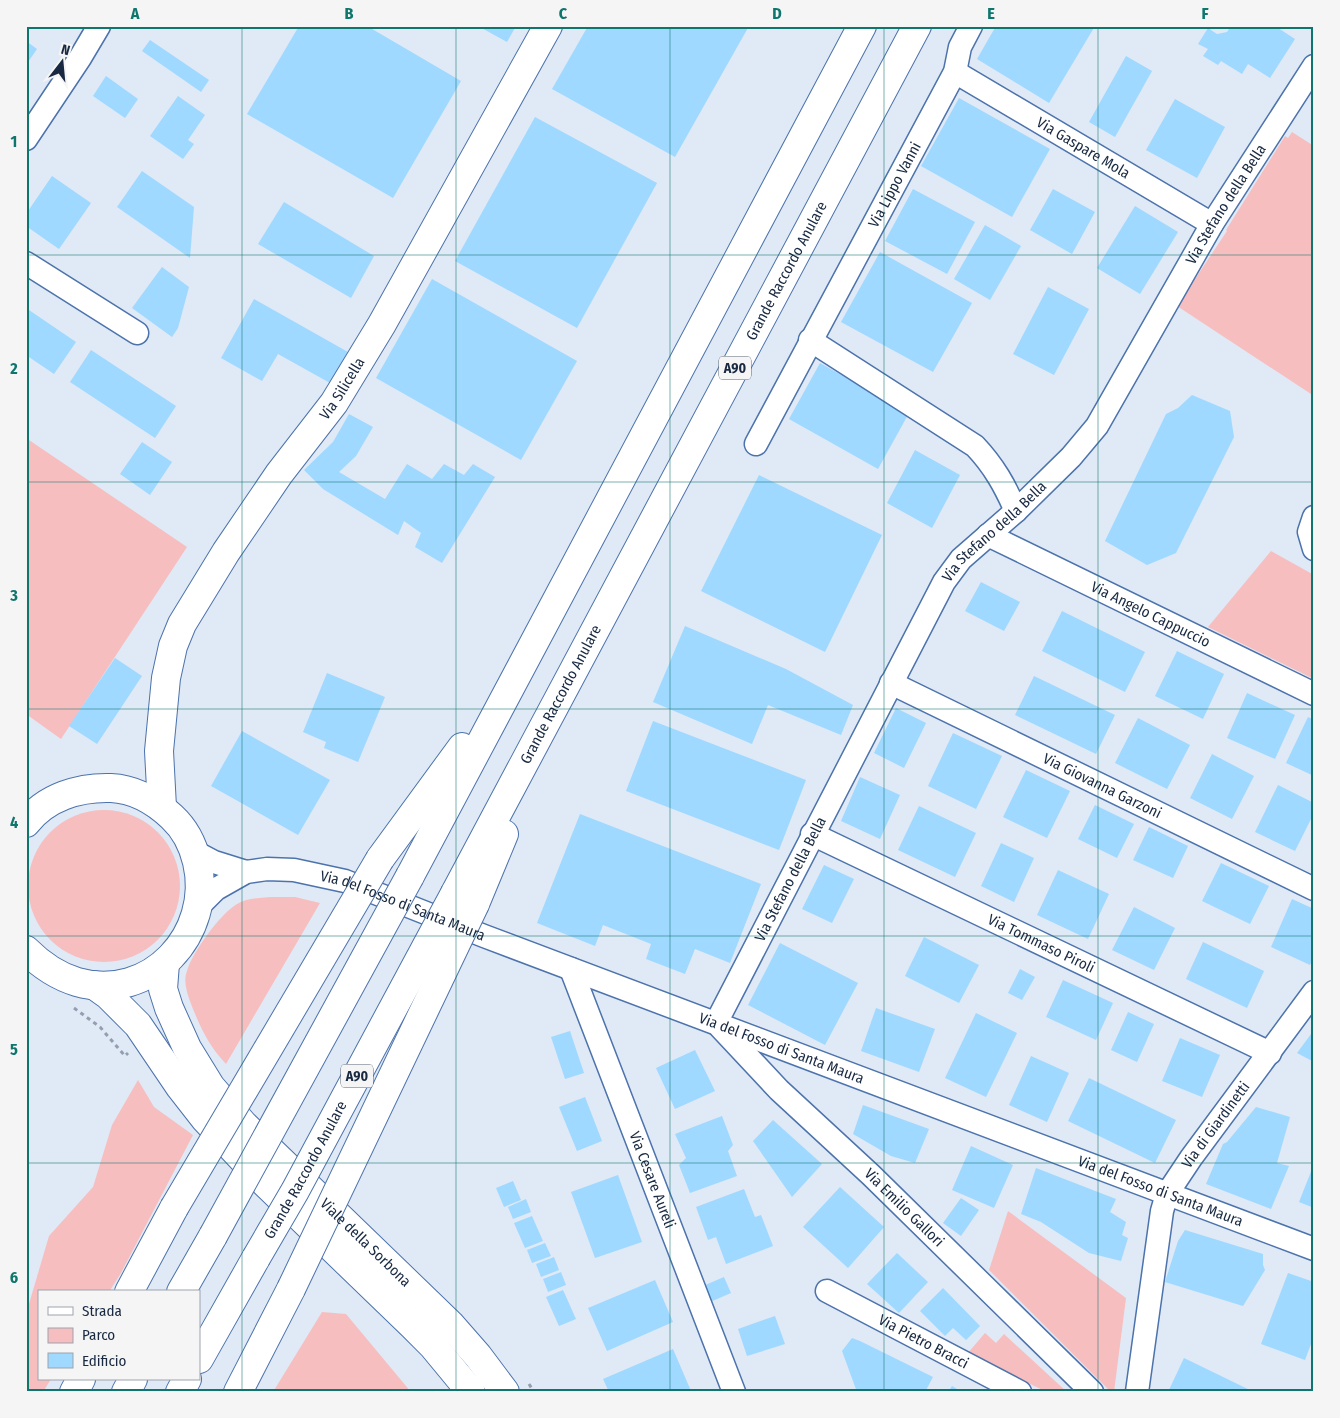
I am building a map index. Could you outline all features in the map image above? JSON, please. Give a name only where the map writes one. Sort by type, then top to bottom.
[{"type":"main road","name":"Via Silicella","points":[[162,808],[159,751],[166,678],[173,646],[186,616],[226,552],[287,462],[314,432],[334,404],[382,324],[548,26]]},
{"type":"main road","points":[[183,1290],[410,876],[862,26]]},
{"type":"main road","name":"Grande Raccordo Anulare","points":[[200,1357],[465,899],[553,709],[917,26]]},
{"type":"main road","points":[[130,1290],[174,1208],[380,859],[514,678]]},
{"type":"main road","name":"Via Silicella","points":[[118,789],[126,788],[148,770],[159,751]]},
{"type":"main road","points":[[26,950],[37,961],[64,978],[78,983],[111,985],[128,982],[144,976],[165,963],[190,934],[200,904],[201,878],[195,852],[187,835],[176,820],[162,808],[141,795],[118,789],[97,788],[76,791],[57,798],[31,814]]},
{"type":"main road","points":[[238,1392],[291,1289],[465,899]]},
{"type":"main road","name":"Viale della Sorbona","points":[[165,963],[163,989],[169,1008],[187,1048],[211,1086],[243,1124],[450,1324],[478,1356],[505,1392]]},
{"type":"main road","name":"Viale della Sorbona","points":[[94,985],[119,1004],[146,1035],[180,1087],[205,1119],[265,1183],[426,1339],[471,1392]]},
{"type":"main road","points":[[126,1392],[132,1380]]},
{"type":"main road","points":[[180,1392],[187,1380]]},
{"type":"street","points":[[26,139],[80,58],[98,26]]},
{"type":"street","name":"Via Lippo Vanni","points":[[756,444],[954,72],[960,47],[971,26]]},
{"type":"street","name":"Via Stefano della Bella","points":[[716,1023],[812,834],[950,572],[961,558],[1016,511],[1071,457],[1097,426],[1212,224],[1314,66]]},
{"type":"street","name":"Via Gaspare Mola","points":[[954,72],[1212,224]]},
{"type":"street","points":[[26,263],[137,333]]},
{"type":"street","points":[[810,340],[974,446],[1003,481],[1016,511]]},
{"type":"street","points":[[1312,544],[1310,525],[1314,517]]},
{"type":"street","name":"Via Angelo Cappuccio","points":[[988,535],[1314,694]]},
{"type":"street","name":"Via Giovanna Garzoni","points":[[891,683],[1314,889]]},
{"type":"street","name":"Via Tommaso Piroli","points":[[812,834],[1270,1053]]},
{"type":"street","name":"Via del Fosso di Santa Maura","points":[[195,852],[214,862],[246,872]]},
{"type":"street","name":"Via del Fosso di Santa Maura","points":[[200,904],[216,889],[246,872],[267,869],[294,870],[345,880],[484,936],[1314,1249]]},
{"type":"street","name":"Via Cesare Aureli","points":[[571,969],[734,1392]]},
{"type":"street","name":"Via di Giardinetti","points":[[1137,1392],[1162,1211],[1167,1194],[1191,1158],[1314,992]]},
{"type":"street","name":"Via Emilio Gallori","points":[[716,1023],[779,1090],[871,1175],[1092,1392]]},
{"type":"street","points":[[779,1090],[782,1071],[794,1052]]},
{"type":"street","name":"Via Pietro Bracci","points":[[826,1290],[1020,1392]]},
{"type":"path","points":[[68,1004],[100,1027],[124,1056],[146,1035]]},
{"type":"green space","points":[[1292,132],[1314,146],[1314,396],[1177,306],[1227,231],[1285,136],[1288,138]]},
{"type":"green space","points":[[26,438],[187,547],[61,739],[26,714]]},
{"type":"green space","points":[[1271,551],[1314,575],[1314,679],[1208,627]]},
{"type":"green space","points":[[104,810],[119,811],[133,816],[158,832],[174,857],[179,871],[179,901],[174,915],[158,940],[133,956],[119,961],[104,962],[89,961],[75,956],[50,940],[34,915],[29,901],[28,886],[29,871],[34,857],[50,832],[75,816],[89,811]]},
{"type":"green space","points":[[270,897],[295,897],[320,903],[226,1064],[211,1045],[196,1017],[186,990],[186,973],[201,945],[215,925],[230,909],[245,901]]},
{"type":"green space","points":[[138,1080],[154,1107],[193,1135],[110,1290],[38,1290],[38,1380],[50,1380],[43,1392],[26,1392],[26,1314],[49,1236],[93,1187],[112,1125]]},
{"type":"green space","points":[[1008,1211],[1126,1298],[1114,1392],[1111,1392],[989,1270]]},
{"type":"green space","points":[[322,1312],[346,1314],[411,1392],[273,1392]]},
{"type":"green space","points":[[985,1333],[996,1343],[1004,1334],[1067,1392],[1047,1392],[967,1354]]},
{"type":"building","points":[[299,26],[367,26],[461,81],[393,198],[247,114]]},
{"type":"building","points":[[478,26],[516,26],[507,42]]},
{"type":"building","points":[[588,26],[749,26],[675,157],[552,89]]},
{"type":"building","points":[[996,26],[1095,26],[1049,103],[977,59]]},
{"type":"building","points":[[1231,26],[1275,26],[1295,39],[1270,78],[1248,64],[1242,74],[1221,61],[1218,65],[1203,56],[1208,49],[1198,44],[1208,28],[1217,34],[1227,32]]},
{"type":"building","points":[[150,40],[209,80],[201,92],[142,51]]},
{"type":"building","points":[[26,41],[37,49],[26,65]]},
{"type":"building","points":[[1126,56],[1152,71],[1115,137],[1089,122]]},
{"type":"building","points":[[106,76],[138,99],[125,118],[93,96]]},
{"type":"building","points":[[178,96],[205,115],[188,140],[194,144],[183,159],[150,136]]},
{"type":"building","points":[[959,98],[1050,149],[1012,217],[921,166]]},
{"type":"building","points":[[1175,99],[1225,127],[1197,178],[1146,150]]},
{"type":"building","points":[[535,117],[657,183],[577,328],[455,261]]},
{"type":"building","points":[[142,171],[194,207],[190,258],[117,207]]},
{"type":"building","points":[[52,176],[91,203],[59,249],[26,226],[26,214]]},
{"type":"building","points":[[913,189],[975,222],[947,274],[885,241]]},
{"type":"building","points":[[1053,189],[1095,212],[1072,254],[1030,230]]},
{"type":"building","points":[[284,202],[374,256],[351,298],[258,244]]},
{"type":"building","points":[[1135,206],[1178,232],[1140,294],[1097,268]]},
{"type":"building","points":[[985,225],[1021,246],[990,300],[954,279]]},
{"type":"building","points":[[880,252],[972,303],[933,372],[841,322]]},
{"type":"building","points":[[162,267],[189,287],[178,328],[172,337],[132,308]]},
{"type":"building","points":[[432,279],[577,361],[521,460],[376,378]]},
{"type":"building","points":[[1048,287],[1089,309],[1054,375],[1013,354]]},
{"type":"building","points":[[254,299],[348,352],[330,383],[278,354],[262,381],[221,358]]},
{"type":"building","points":[[26,308],[76,342],[54,374],[26,355]]},
{"type":"building","points":[[91,350],[176,406],[155,438],[70,382]]},
{"type":"building","points":[[820,363],[909,413],[878,469],[789,419]]},
{"type":"building","points":[[1192,395],[1230,411],[1234,437],[1176,553],[1147,565],[1105,541],[1166,414],[1178,408]]},
{"type":"building","points":[[349,414],[373,427],[356,456],[339,472],[385,499],[407,464],[432,479],[444,464],[464,475],[473,464],[495,477],[442,563],[415,547],[421,533],[404,521],[398,535],[323,489],[304,470],[333,442]]},
{"type":"building","points":[[142,442],[172,462],[150,495],[120,474]]},
{"type":"building","points":[[915,450],[960,475],[932,528],[887,503]]},
{"type":"building","points":[[759,475],[882,535],[825,652],[701,591]]},
{"type":"building","points":[[981,582],[1020,602],[1004,631],[965,611]]},
{"type":"building","points":[[1062,611],[1145,652],[1125,692],[1042,651]]},
{"type":"building","points":[[685,626],[786,669],[853,705],[841,735],[768,705],[752,744],[653,702]]},
{"type":"building","points":[[1177,651],[1224,674],[1203,719],[1155,696]]},
{"type":"building","points":[[115,658],[142,676],[97,744],[69,726]]},
{"type":"building","points":[[327,673],[385,697],[358,762],[324,748],[326,742],[303,732]]},
{"type":"building","points":[[1034,676],[1115,715],[1096,754],[1015,715]]},
{"type":"building","points":[[1247,693],[1295,715],[1275,759],[1227,738]]},
{"type":"building","points":[[896,708],[926,723],[904,768],[874,753]]},
{"type":"building","points":[[1308,717],[1314,720],[1314,776],[1286,763]]},
{"type":"building","points":[[1138,718],[1190,745],[1167,789],[1115,763]]},
{"type":"building","points":[[653,721],[806,780],[779,850],[626,791]]},
{"type":"building","points":[[242,731],[330,780],[298,835],[211,786]]},
{"type":"building","points":[[953,733],[1002,756],[976,809],[928,786]]},
{"type":"building","points":[[1212,754],[1254,776],[1232,819],[1190,798]]},
{"type":"building","points":[[1026,770],[1070,791],[1047,838],[1003,817]]},
{"type":"building","points":[[860,777],[900,795],[880,839],[841,821]]},
{"type":"building","points":[[1278,785],[1314,803],[1314,813],[1295,851],[1255,832]]},
{"type":"building","points":[[1095,805],[1134,824],[1117,858],[1078,839]]},
{"type":"building","points":[[919,806],[976,833],[955,877],[898,850]]},
{"type":"building","points":[[580,814],[761,884],[730,963],[695,949],[685,974],[646,959],[651,944],[603,925],[595,946],[537,923]]},
{"type":"building","points":[[1149,827],[1188,846],[1173,878],[1133,860]]},
{"type":"building","points":[[1001,843],[1034,858],[1014,902],[981,886]]},
{"type":"building","points":[[1221,863],[1269,886],[1250,924],[1202,901]]},
{"type":"building","points":[[824,865],[854,879],[832,923],[802,909]]},
{"type":"building","points":[[1058,870],[1109,894],[1088,939],[1037,915]]},
{"type":"building","points":[[1292,899],[1314,909],[1314,956],[1310,965],[1271,947]]},
{"type":"building","points":[[1134,907],[1175,928],[1154,970],[1112,950]]},
{"type":"building","points":[[924,937],[979,965],[959,1003],[905,976]]},
{"type":"building","points":[[1203,942],[1264,971],[1247,1008],[1186,979]]},
{"type":"building","points":[[780,943],[858,983],[825,1045],[748,1005]]},
{"type":"building","points":[[1020,969],[1035,977],[1022,1000],[1008,993]]},
{"type":"building","points":[[1063,980],[1113,1003],[1096,1040],[1046,1017]]},
{"type":"building","points":[[876,1008],[935,1029],[919,1072],[861,1051]]},
{"type":"building","points":[[1128,1012],[1154,1024],[1137,1062],[1111,1050]]},
{"type":"building","points":[[976,1013],[1017,1033],[986,1097],[945,1078]]},
{"type":"building","points":[[1314,1030],[1314,1062],[1297,1053]]},
{"type":"building","points":[[570,1031],[584,1073],[565,1079],[551,1037]]},
{"type":"building","points":[[1180,1038],[1220,1055],[1202,1097],[1162,1081]]},
{"type":"building","points":[[695,1050],[715,1091],[675,1109],[656,1068]]},
{"type":"building","points":[[1031,1056],[1069,1073],[1047,1122],[1009,1105]]},
{"type":"building","points":[[1089,1078],[1176,1120],[1155,1163],[1068,1121]]},
{"type":"building","points":[[585,1097],[602,1141],[577,1151],[559,1107]]},
{"type":"building","points":[[863,1105],[929,1129],[915,1163],[891,1156],[853,1134]]},
{"type":"building","points":[[1256,1107],[1290,1117],[1277,1163],[1289,1166],[1271,1209],[1206,1184],[1223,1144],[1227,1142]]},
{"type":"building","points":[[722,1116],[733,1145],[728,1151],[737,1176],[690,1193],[679,1165],[686,1158],[675,1134]]},
{"type":"building","points":[[773,1120],[822,1164],[792,1197],[753,1141]]},
{"type":"building","points":[[971,1146],[1013,1165],[994,1208],[952,1190]]},
{"type":"building","points":[[1314,1164],[1314,1208],[1299,1202]]},
{"type":"building","points":[[1036,1168],[1116,1199],[1110,1212],[1126,1222],[1122,1235],[1128,1238],[1121,1261],[1089,1253],[1041,1222],[1021,1214]]},
{"type":"building","points":[[618,1175],[642,1242],[595,1258],[571,1192]]},
{"type":"building","points":[[513,1181],[521,1200],[504,1207],[496,1188]]},
{"type":"building","points":[[840,1187],[884,1227],[848,1268],[803,1227]]},
{"type":"building","points":[[744,1189],[755,1217],[761,1215],[773,1246],[726,1264],[716,1237],[708,1240],[696,1207]]},
{"type":"building","points":[[961,1198],[979,1210],[961,1236],[943,1223]]},
{"type":"building","points":[[526,1199],[531,1212],[513,1219],[508,1207]]},
{"type":"building","points":[[532,1216],[543,1241],[525,1248],[514,1223]]},
{"type":"building","points":[[1185,1230],[1263,1254],[1265,1270],[1243,1306],[1165,1282],[1178,1241]]},
{"type":"building","points":[[545,1243],[551,1256],[532,1263],[527,1250]]},
{"type":"building","points":[[897,1253],[928,1282],[899,1313],[867,1284]]},
{"type":"building","points":[[554,1257],[559,1270],[541,1277],[536,1264]]},
{"type":"building","points":[[561,1272],[566,1285],[548,1292],[543,1279]]},
{"type":"building","points":[[1288,1273],[1314,1282],[1314,1336],[1305,1360],[1261,1344]]},
{"type":"building","points":[[724,1277],[731,1293],[710,1302],[703,1286]]},
{"type":"building","points":[[655,1280],[673,1322],[607,1351],[588,1308]]},
{"type":"building","points":[[943,1288],[980,1326],[966,1340],[953,1328],[945,1336],[920,1311]]},
{"type":"building","points":[[563,1290],[576,1319],[559,1326],[546,1297]]},
{"type":"building","points":[[775,1316],[785,1344],[747,1356],[738,1329]]},
{"type":"building","points":[[852,1338],[933,1377],[925,1392],[857,1392],[842,1351]]},
{"type":"building","points":[[673,1349],[691,1391],[609,1392],[603,1379]]},
{"type":"building","points":[[1184,1358],[1254,1392],[1168,1392]]},
{"type":"building","points":[[952,1386],[962,1392],[948,1392]]}]
